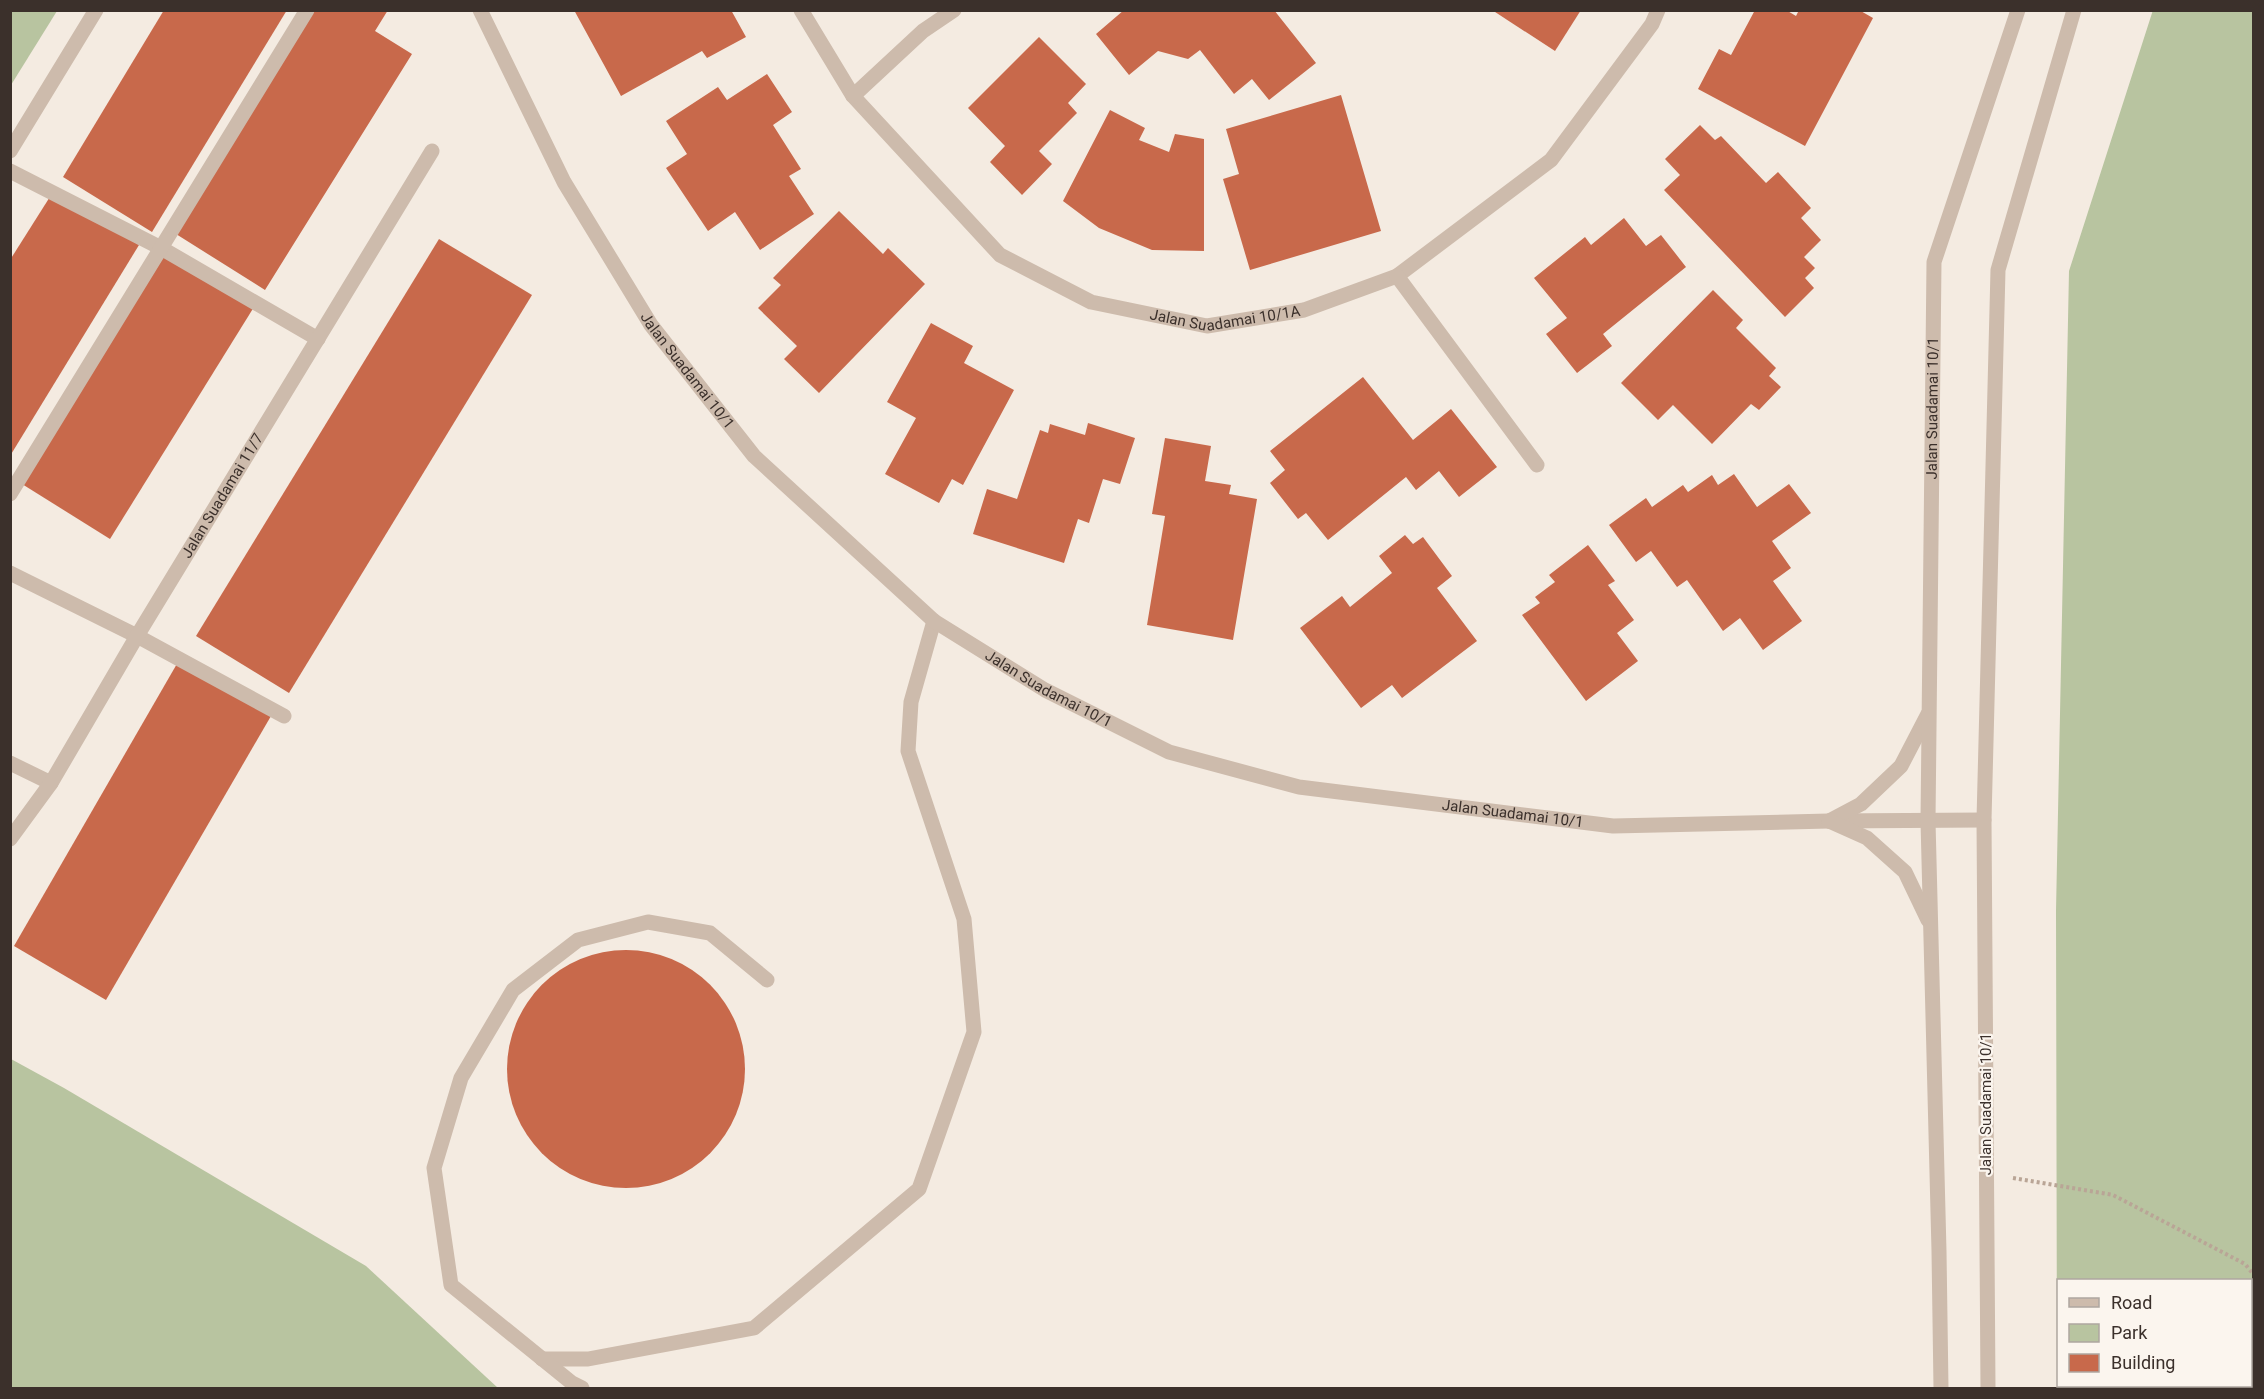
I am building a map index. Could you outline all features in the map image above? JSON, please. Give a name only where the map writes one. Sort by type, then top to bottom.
[{"type":"street","points":[[10,151],[96,10]]},
{"type":"street","points":[[10,494],[307,10]]},
{"type":"street","name":"Jalan Suadamai 10/1","points":[[480,10],[564,182],[651,325],[754,456],[934,621],[1045,690],[1169,753],[1299,787],[1613,826],[1984,820]]},
{"type":"street","name":"Jalan Suadamai 10/1A","points":[[801,10],[853,96],[1000,255],[1091,302],[1207,326],[1304,310],[1397,276],[1551,159],[1652,24],[1658,10]]},
{"type":"street","points":[[853,96],[923,31],[954,10]]},
{"type":"street","name":"Jalan Suadamai 10/1","points":[[1941,1389],[1940,1251],[1928,821],[1934,262],[2018,10]]},
{"type":"street","name":"Jalan Suadamai 10/1","points":[[1988,1389],[1984,820],[1998,270],[2074,10]]},
{"type":"street","name":"Jalan Suadamai 11/7","points":[[10,839],[51,783],[137,636],[432,151]]},
{"type":"street","points":[[10,171],[161,248],[318,339]]},
{"type":"street","points":[[1397,276],[1537,465]]},
{"type":"street","points":[[10,573],[137,636],[284,716]]},
{"type":"street","points":[[542,1359],[588,1359],[754,1328],[918,1189],[974,1032],[964,919],[908,751],[911,702],[934,621]]},
{"type":"street","points":[[1829,821],[1861,804],[1901,766],[1930,710]]},
{"type":"street","points":[[10,763],[51,783]]},
{"type":"street","points":[[1829,821],[1867,838],[1905,872],[1931,925]]},
{"type":"street","points":[[582,1389],[452,1285],[434,1168],[461,1078],[513,990],[579,940],[648,922],[710,933],[767,980]]},
{"type":"path","points":[[1986,1174],[2113,1195],[2245,1264],[2253,1275]]},
{"type":"green space","points":[[2153,10],[2253,11],[2253,1388],[2057,1388],[2056,911],[2069,271]]},
{"type":"green space","points":[[10,11],[57,11],[11,85]]},
{"type":"green space","points":[[11,1059],[366,1266],[498,1388],[11,1388]]},
{"type":"building","points":[[164,10],[287,10],[152,232],[63,177]]},
{"type":"building","points":[[315,10],[388,10],[375,31],[412,54],[265,290],[176,234]]},
{"type":"building","points":[[574,10],[731,10],[746,37],[707,58],[702,51],[621,96]]},
{"type":"building","points":[[1124,10],[1274,10],[1316,63],[1269,100],[1252,79],[1234,94],[1200,50],[1188,59],[1158,51],[1129,75],[1096,34]]},
{"type":"building","points":[[1492,10],[1581,10],[1555,51]]},
{"type":"building","points":[[1755,10],[1786,10],[1796,16],[1799,10],[1859,10],[1873,18],[1805,146],[1698,89],[1719,49],[1731,55]]},
{"type":"building","points":[[1039,37],[1086,84],[1068,103],[1077,113],[1039,151],[1052,164],[1022,195],[990,162],[1005,146],[968,108]]},
{"type":"building","points":[[767,74],[792,112],[773,125],[801,169],[789,176],[814,214],[760,250],[735,212],[708,231],[666,168],[687,154],[666,121],[718,87],[727,100]]},
{"type":"building","points":[[1341,95],[1381,231],[1250,270],[1223,179],[1239,174],[1226,129]]},
{"type":"building","points":[[1110,110],[1145,128],[1139,140],[1169,152],[1175,134],[1204,139],[1204,251],[1152,250],[1099,228],[1063,201]]},
{"type":"building","points":[[1700,125],[1715,140],[1721,136],[1766,183],[1778,172],[1811,208],[1801,218],[1821,240],[1804,257],[1815,268],[1805,278],[1814,288],[1785,317],[1664,190],[1680,175],[1665,159]]},
{"type":"building","points":[[53,192],[139,245],[10,456],[10,260]]},
{"type":"building","points":[[839,211],[883,254],[888,248],[925,284],[819,393],[784,359],[797,346],[758,308],[781,285],[773,278]]},
{"type":"building","points":[[1624,218],[1646,246],[1661,235],[1686,267],[1603,334],[1612,346],[1577,373],[1546,334],[1567,318],[1534,278],[1585,237],[1591,245]]},
{"type":"building","points":[[439,239],[532,295],[289,693],[196,636]]},
{"type":"building","points":[[166,253],[254,307],[110,539],[22,484]]},
{"type":"building","points":[[1713,290],[1743,320],[1736,328],[1776,368],[1769,376],[1781,387],[1759,410],[1751,404],[1712,444],[1673,405],[1658,420],[1621,383]]},
{"type":"building","points":[[931,323],[973,346],[964,363],[1014,390],[963,485],[952,479],[939,503],[885,474],[916,418],[887,402]]},
{"type":"building","points":[[1363,377],[1413,440],[1451,409],[1497,467],[1459,497],[1439,471],[1416,490],[1406,477],[1328,540],[1306,513],[1298,519],[1270,483],[1285,470],[1270,451]]},
{"type":"building","points":[[1088,423],[1135,438],[1120,484],[1103,479],[1089,523],[1078,519],[1064,563],[973,534],[987,489],[1017,499],[1040,430],[1048,433],[1050,424],[1085,435]]},
{"type":"building","points":[[1165,438],[1211,446],[1205,481],[1231,485],[1229,494],[1257,499],[1233,640],[1147,625],[1165,516],[1152,514]]},
{"type":"building","points":[[1734,474],[1757,507],[1789,484],[1811,513],[1772,541],[1791,568],[1773,581],[1802,621],[1763,650],[1740,618],[1723,631],[1687,580],[1677,587],[1651,551],[1636,562],[1609,525],[1646,498],[1652,507],[1683,485],[1688,492],[1712,475],[1718,485]]},
{"type":"building","points":[[1405,535],[1413,544],[1423,537],[1452,576],[1437,588],[1477,641],[1402,698],[1392,685],[1361,708],[1300,628],[1342,596],[1350,607],[1392,573],[1379,556]]},
{"type":"building","points":[[1588,545],[1615,581],[1608,585],[1634,620],[1617,633],[1638,661],[1586,701],[1522,615],[1540,603],[1535,597],[1555,582],[1549,575]]},
{"type":"building","points":[[178,662],[271,716],[106,1000],[14,946]]},
{"type":"building","points":[[626,950],[649,953],[682,964],[710,985],[731,1013],[742,1046],[745,1069],[742,1092],[731,1125],[710,1153],[682,1174],[649,1185],[626,1188],[603,1185],[570,1174],[542,1153],[521,1125],[510,1092],[507,1069],[510,1046],[521,1013],[542,985],[570,964],[603,953]]}]
